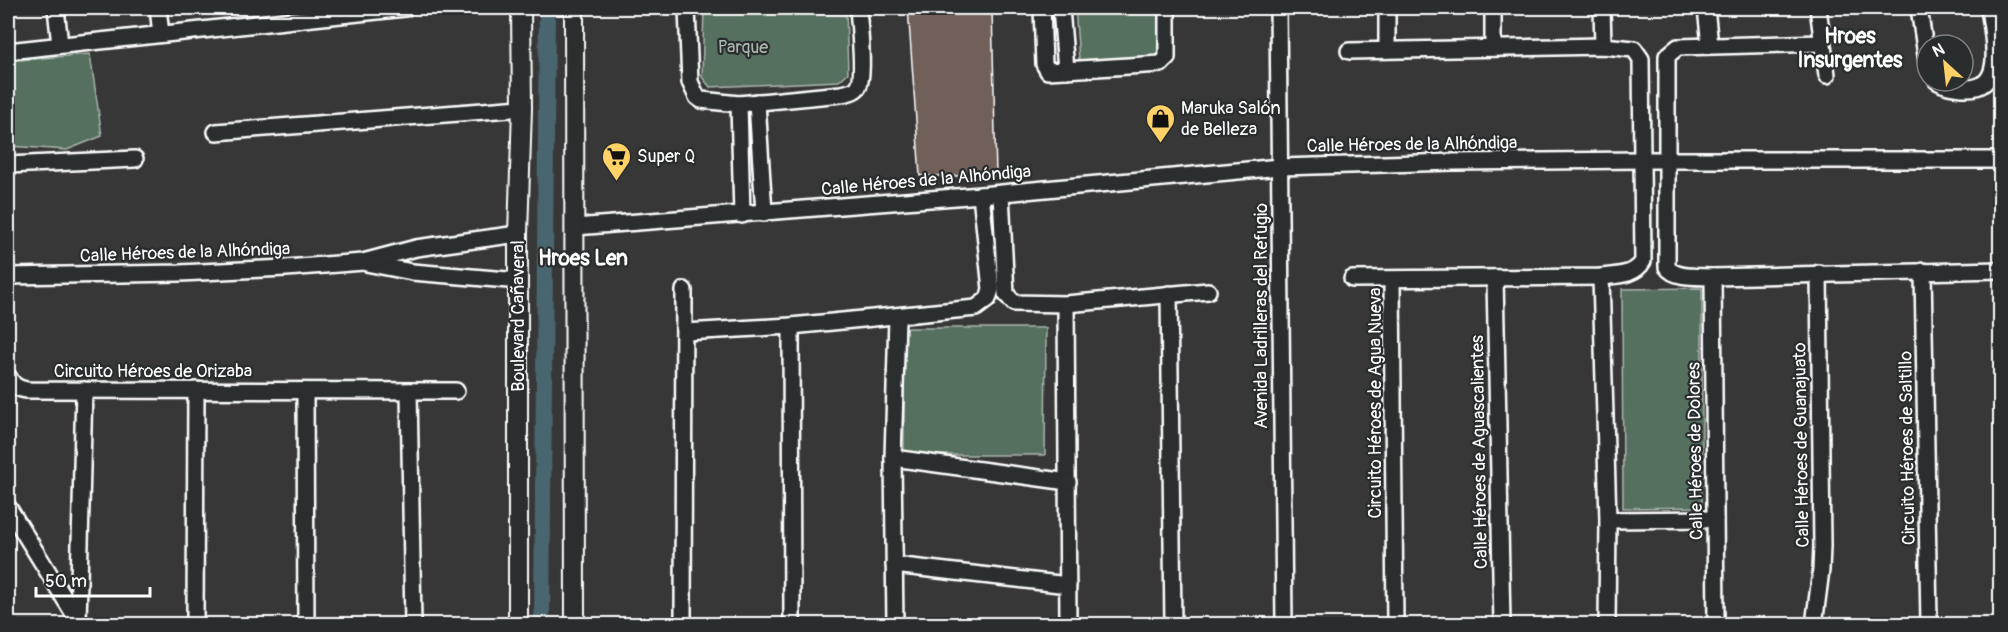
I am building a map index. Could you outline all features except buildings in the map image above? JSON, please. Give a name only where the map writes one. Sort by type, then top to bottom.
[{"type":"street","points":[[56,8],[60,45]]},
{"type":"street","points":[[158,8],[160,34]]},
{"type":"street","points":[[8,51],[405,8]]},
{"type":"street","name":"Boulevard Cañaveral","points":[[518,624],[518,234],[522,108],[521,8]]},
{"type":"street","points":[[574,8],[575,624]]},
{"type":"street","points":[[687,8],[690,82],[697,98],[708,103],[739,104],[841,94],[858,87],[861,76],[858,8]]},
{"type":"street","points":[[1042,8],[1045,68],[1048,71],[1161,64],[1167,58],[1168,49],[1167,8]]},
{"type":"street","points":[[1061,8],[1066,70]]},
{"type":"street","name":"Avenida Ladrilleras del Refugio","points":[[1278,8],[1284,624]]},
{"type":"street","points":[[1387,8],[1387,50]]},
{"type":"street","points":[[1493,8],[1493,48]]},
{"type":"street","points":[[1602,8],[1603,46]]},
{"type":"street","points":[[1706,8],[1710,45]]},
{"type":"street","points":[[1818,8],[1827,75]]},
{"type":"street","points":[[1919,8],[1923,33]]},
{"type":"street","points":[[1975,87],[1992,75],[1996,59],[1989,8]]},
{"type":"street","points":[[1822,43],[1678,47],[1667,56],[1667,267],[1672,273],[1713,277],[2001,270]]},
{"type":"street","points":[[1349,51],[1603,46],[1634,49],[1641,59],[1643,131],[1641,160]]},
{"type":"street","points":[[757,102],[764,213]]},
{"type":"street","points":[[739,104],[742,215]]},
{"type":"street","points":[[216,132],[522,108]]},
{"type":"street","points":[[8,165],[135,159]]},
{"type":"street","name":"Calle Héroes de la Alhóndiga","points":[[575,227],[1001,194],[1280,167],[1641,160],[2001,160]]},
{"type":"street","name":"Circuito Héroes de Agua Nueva","points":[[1395,624],[1392,280],[1601,277],[1626,274],[1640,267],[1643,261],[1641,160]]},
{"type":"street","points":[[1001,194],[1006,294],[1014,303],[1066,304],[1208,291]]},
{"type":"street","points":[[686,332],[791,326],[976,308],[988,299],[991,289],[981,195]]},
{"type":"street","name":"Calle Héroes de la Alhóndiga","points":[[8,276],[203,272],[363,262],[416,248],[518,234]]},
{"type":"street","name":"Calle Héroes de la Alhóndiga","points":[[363,262],[412,272],[519,281]]},
{"type":"street","name":"Circuito Héroes de Saltillo","points":[[1923,271],[1929,624]]},
{"type":"street","name":"Calle Héroes de Guanajuato","points":[[1811,622],[1821,570],[1822,546],[1819,273]]},
{"type":"street","points":[[1601,277],[1608,520],[1607,624]]},
{"type":"street","name":"Calle Héroes de Dolores","points":[[1713,277],[1716,624]]},
{"type":"street","name":"Calle Héroes de Aguascalientes","points":[[1495,278],[1502,624]]},
{"type":"street","points":[[1352,279],[1392,280]]},
{"type":"street","points":[[683,624],[686,332],[684,291]]},
{"type":"street","points":[[1169,294],[1173,624]]},
{"type":"street","points":[[1066,304],[1068,624]]},
{"type":"street","points":[[895,624],[893,458],[897,317]]},
{"type":"street","points":[[791,326],[792,624]]},
{"type":"street","name":"Circuito Héroes de Orizaba","points":[[8,376],[13,385],[20,389],[456,391]]},
{"type":"street","points":[[80,623],[84,390]]},
{"type":"street","points":[[195,624],[196,390]]},
{"type":"street","points":[[305,390],[306,624]]},
{"type":"street","points":[[410,391],[413,624]]},
{"type":"street","points":[[893,458],[1068,482]]},
{"type":"street","points":[[8,507],[80,623]]},
{"type":"street","points":[[1608,520],[1715,519]]},
{"type":"street","points":[[894,565],[1068,585]]},
{"type":"green space","name":"Parque","points":[[704,8],[844,8],[846,10],[848,73],[839,81],[710,87],[702,77]]},
{"type":"green space","points":[[1075,8],[1157,8],[1162,38],[1158,59],[1094,63],[1079,59]]},
{"type":"green space","points":[[90,54],[102,136],[67,150],[8,146],[8,61]]},
{"type":"green space","points":[[1702,288],[1702,507],[1623,508],[1622,289]]},
{"type":"green space","points":[[904,328],[1046,328],[1045,455],[904,455]]},
{"type":"waterway","points":[[542,624],[547,8]]},
{"type":"place","name":"Maruka Salón de Belleza","points":[[1160,144]]},
{"type":"place","name":"Super Q","points":[[616,182]]},
{"type":"district","name":"Hroes Insurgentes","points":[[1850,48]]},
{"type":"district","name":"Hroes Len","points":[[583,258]]}]
